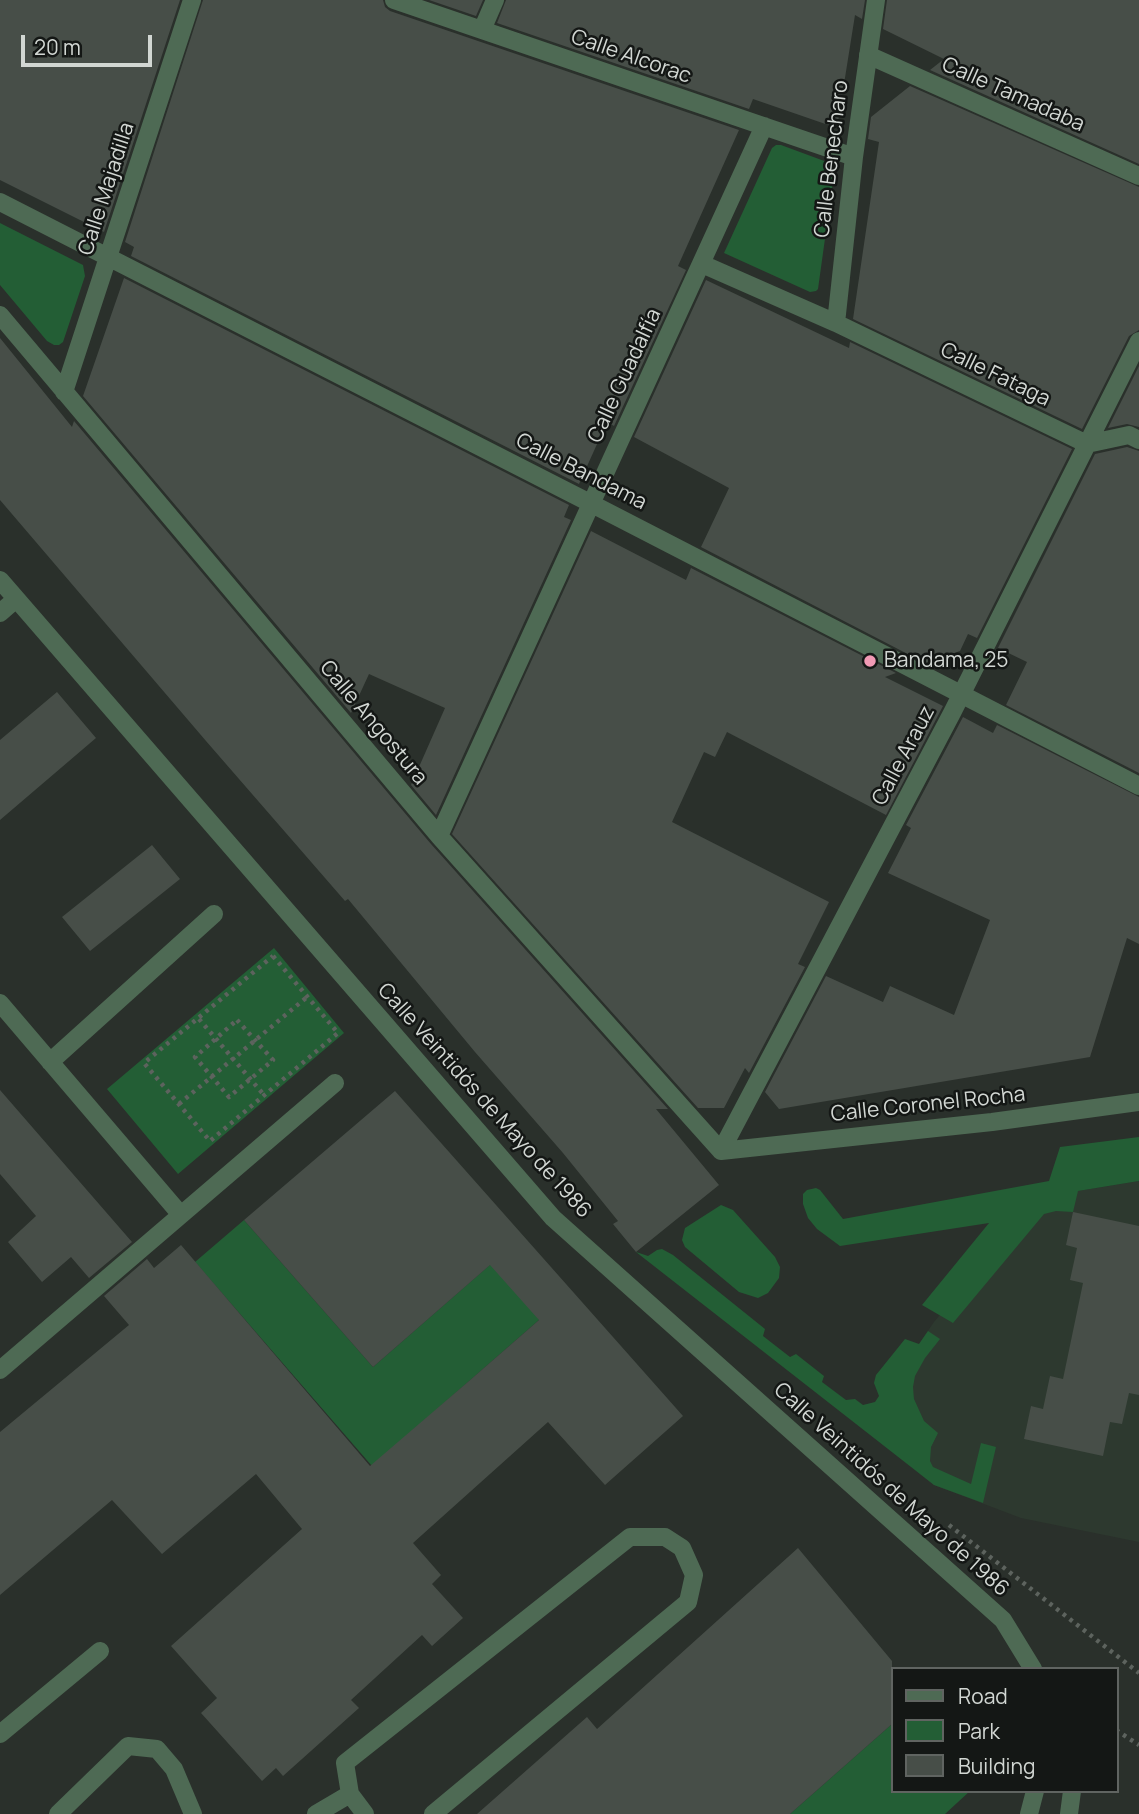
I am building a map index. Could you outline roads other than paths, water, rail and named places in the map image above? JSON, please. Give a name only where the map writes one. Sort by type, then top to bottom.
[{"type":"street","name":"Calle Majadilla","points":[[64,392],[192,0]]},
{"type":"street","name":"Calle Alcorac","points":[[394,0],[854,156]]},
{"type":"street","points":[[482,30],[495,0]]},
{"type":"street","name":"Calle Benecharo","points":[[836,323],[854,156],[876,0]]},
{"type":"street","name":"Calle Tamadaba","points":[[868,55],[1139,176]]},
{"type":"street","name":"Calle Guadalfía","points":[[439,836],[764,126]]},
{"type":"street","name":"Calle Bandama","points":[[0,202],[1139,786]]},
{"type":"street","name":"Calle Fataga","points":[[702,264],[836,323],[1087,444]]},
{"type":"street","name":"Calle Angostura","points":[[0,315],[439,836],[721,1151]]},
{"type":"street","name":"Calle Arauz","points":[[721,1151],[962,695],[1139,341]]},
{"type":"street","points":[[1087,444],[1129,435],[1139,440]]},
{"type":"street","name":"Calle Veintidós de Mayo de 1986","points":[[0,580],[553,1218],[1003,1620],[1032,1667]]},
{"type":"street","points":[[0,613],[16,599]]},
{"type":"street","points":[[50,1062],[214,914]]},
{"type":"street","points":[[0,1003],[181,1215]]},
{"type":"street","points":[[0,1370],[335,1083]]},
{"type":"street","name":"Calle Coronel Rocha","points":[[721,1151],[992,1122],[1139,1102]]},
{"type":"street","points":[[365,1814],[351,1794],[345,1763],[630,1537],[665,1537],[682,1548],[694,1574],[688,1602],[433,1814]]},
{"type":"street","points":[[0,1734],[100,1651]]},
{"type":"street","points":[[58,1814],[128,1746],[157,1749],[174,1769],[193,1814]]},
{"type":"street","points":[[1029,1814],[1034,1793]]},
{"type":"street","points":[[1069,1814],[1072,1793]]},
{"type":"street","points":[[316,1814],[351,1794]]},
{"type":"place","name":"Bandama, 25","points":[[870,661]]}]
